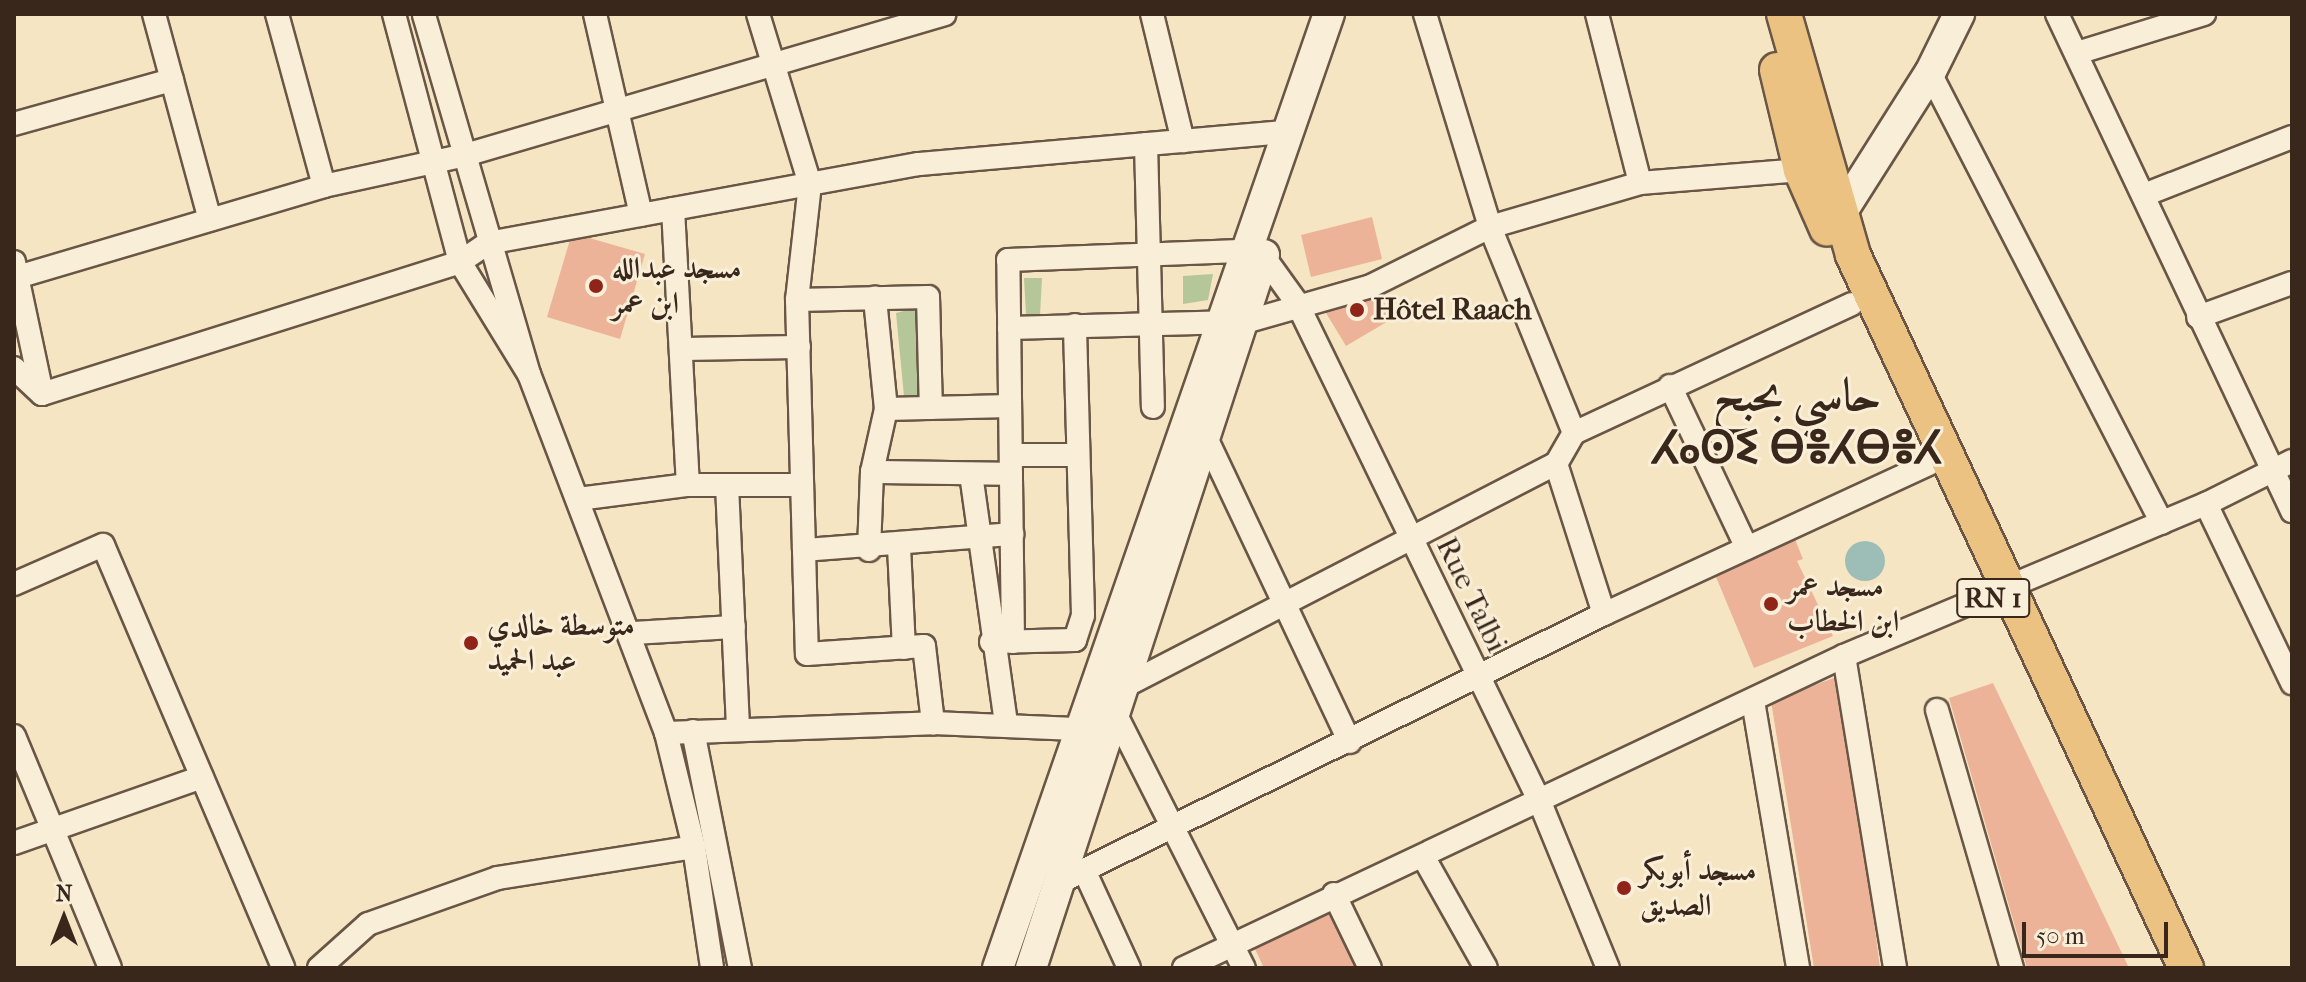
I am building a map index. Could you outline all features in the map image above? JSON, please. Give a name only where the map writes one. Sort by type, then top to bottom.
[{"type":"main road","name":"RN 1","points":[[1764,14],[1801,170],[1852,304],[1929,464],[2000,588],[2186,968]]},
{"type":"main road","name":"RN 1","points":[[1784,14],[1853,255],[2000,588],[2162,968]]},
{"type":"street","points":[[154,14],[210,220]]},
{"type":"street","points":[[277,14],[324,186]]},
{"type":"street","points":[[394,14],[460,262],[529,374]]},
{"type":"street","points":[[424,14],[462,156],[529,374],[632,633],[666,733],[694,847],[712,968]]},
{"type":"street","points":[[595,14],[621,110],[641,215]]},
{"type":"street","points":[[758,14],[810,184],[797,300],[807,654],[924,646],[933,723]]},
{"type":"street","points":[[42,394],[15,273],[324,186],[432,158],[462,156],[945,14]]},
{"type":"street","points":[[1152,14],[1183,141]]},
{"type":"street","points":[[998,968],[1076,729],[1233,321],[1255,254],[1288,132],[1329,14]]},
{"type":"street","points":[[1425,14],[1490,227],[1574,433]]},
{"type":"street","points":[[1597,14],[1640,183]]},
{"type":"street","points":[[1841,213],[1930,73],[1959,14]]},
{"type":"street","points":[[2057,14],[2270,471],[2292,511]]},
{"type":"street","points":[[2077,53],[2204,14]]},
{"type":"street","points":[[1930,73],[2162,523]]},
{"type":"street","points":[[14,124],[172,80]]},
{"type":"street","points":[[42,394],[460,262],[488,243],[919,164],[1288,132]]},
{"type":"street","points":[[2144,195],[2292,137]]},
{"type":"street","points":[[1146,144],[1153,407]]},
{"type":"street","points":[[1009,328],[1233,321],[1297,303],[1320,303],[1371,286],[1490,227],[1640,183],[1801,170]]},
{"type":"street","points":[[673,209],[688,485]]},
{"type":"street","points":[[1006,724],[1002,642],[1012,534],[1008,260],[1149,254],[1255,254]]},
{"type":"street","name":"Rue Talbi","points":[[1255,254],[1297,303],[1539,800],[1607,968]]},
{"type":"street","points":[[2198,317],[2292,283]]},
{"type":"street","points":[[797,300],[928,297],[931,408]]},
{"type":"street","points":[[869,550],[872,472],[886,409],[875,298]]},
{"type":"street","points":[[1125,686],[1409,537],[1556,464],[1574,433],[1852,304]]},
{"type":"street","points":[[1031,968],[1072,876],[1116,715],[1207,440],[1233,321]]},
{"type":"street","points":[[1002,642],[1075,640],[1083,615],[1075,325]]},
{"type":"street","points":[[681,349],[799,347]]},
{"type":"street","points":[[14,368],[42,394]]},
{"type":"street","points":[[1670,386],[1747,548]]},
{"type":"street","points":[[886,409],[1010,406]]},
{"type":"street","points":[[1207,440],[1350,742]]},
{"type":"street","points":[[872,472],[971,474],[1011,464],[1078,455]]},
{"type":"street","points":[[1184,968],[1334,894],[1424,858],[1539,800],[1844,656],[2206,504],[2292,461]]},
{"type":"street","points":[[1556,464],[1604,614]]},
{"type":"street","points":[[1072,876],[1350,742],[1604,614],[1929,464]]},
{"type":"street","points":[[971,474],[978,540],[1002,642]]},
{"type":"street","points":[[578,499],[688,485],[802,485]]},
{"type":"street","points":[[727,485],[738,728]]},
{"type":"street","points":[[2206,504],[2292,683]]},
{"type":"street","points":[[804,550],[869,550],[1012,534]]},
{"type":"street","points":[[14,584],[103,545],[283,968]]},
{"type":"street","points":[[899,547],[904,648]]},
{"type":"street","points":[[632,633],[734,627]]},
{"type":"street","points":[[1844,656],[1895,968]]},
{"type":"street","points":[[1753,701],[1798,968]]},
{"type":"street","points":[[1937,710],[2012,968]]},
{"type":"street","points":[[1116,715],[1175,826],[1244,968]]},
{"type":"street","points":[[666,733],[933,723],[1076,729]]},
{"type":"street","points":[[693,731],[740,968]]},
{"type":"street","points":[[14,736],[110,968]]},
{"type":"street","points":[[14,843],[202,777]]},
{"type":"street","points":[[319,968],[368,924],[498,878],[694,847]]},
{"type":"street","points":[[1424,858],[1486,968]]},
{"type":"street","points":[[1072,876],[1129,968]]},
{"type":"street","points":[[1334,894],[1370,968]]},
{"type":"green space","points":[[1213,274],[1208,300],[1183,304],[1183,276]]},
{"type":"green space","points":[[1024,278],[1042,278],[1040,316],[1026,314]]},
{"type":"green space","points":[[916,308],[923,390],[920,396],[904,396],[896,313]]},
{"type":"water","points":[[1865,541],[1879,547],[1885,561],[1879,575],[1865,581],[1851,575],[1845,561],[1851,547]]},
{"type":"building","points":[[1372,217],[1382,259],[1311,277],[1301,235]]},
{"type":"building","name":"مسجد عبدالله ابن عمر","points":[[572,233],[645,254],[620,339],[547,317]]},
{"type":"building","name":"Hôtel Raach","points":[[1371,286],[1395,317],[1346,346],[1320,303]]},
{"type":"building","points":[[1792,532],[1803,559],[1797,561],[1833,636],[1754,668],[1711,565]]},
{"type":"building","points":[[1842,675],[1880,968],[1814,968],[1771,701]]},
{"type":"building","points":[[1993,683],[2129,968],[2027,968],[1949,698]]},
{"type":"building","points":[[1335,909],[1363,968],[1264,968],[1254,947]]},
{"type":"place","name":"مسجد عبدالله ابن عمر","points":[[596,286]]},
{"type":"place","name":"Hôtel Raach","points":[[1357,310]]},
{"type":"place","name":"مسجد عمر ابن الخطاب","points":[[1771,604]]},
{"type":"place","name":"متوسطة خالدي عبد الحميد","points":[[471,643]]},
{"type":"place","name":"مسجد أبوبكر الصديق","points":[[1624,888]]},
{"type":"district","name":"حاسي بحبح ⵃⴰⵙⵉ ⴱⴻⵃⴱⴻⵃ","points":[[1797,422]]}]
